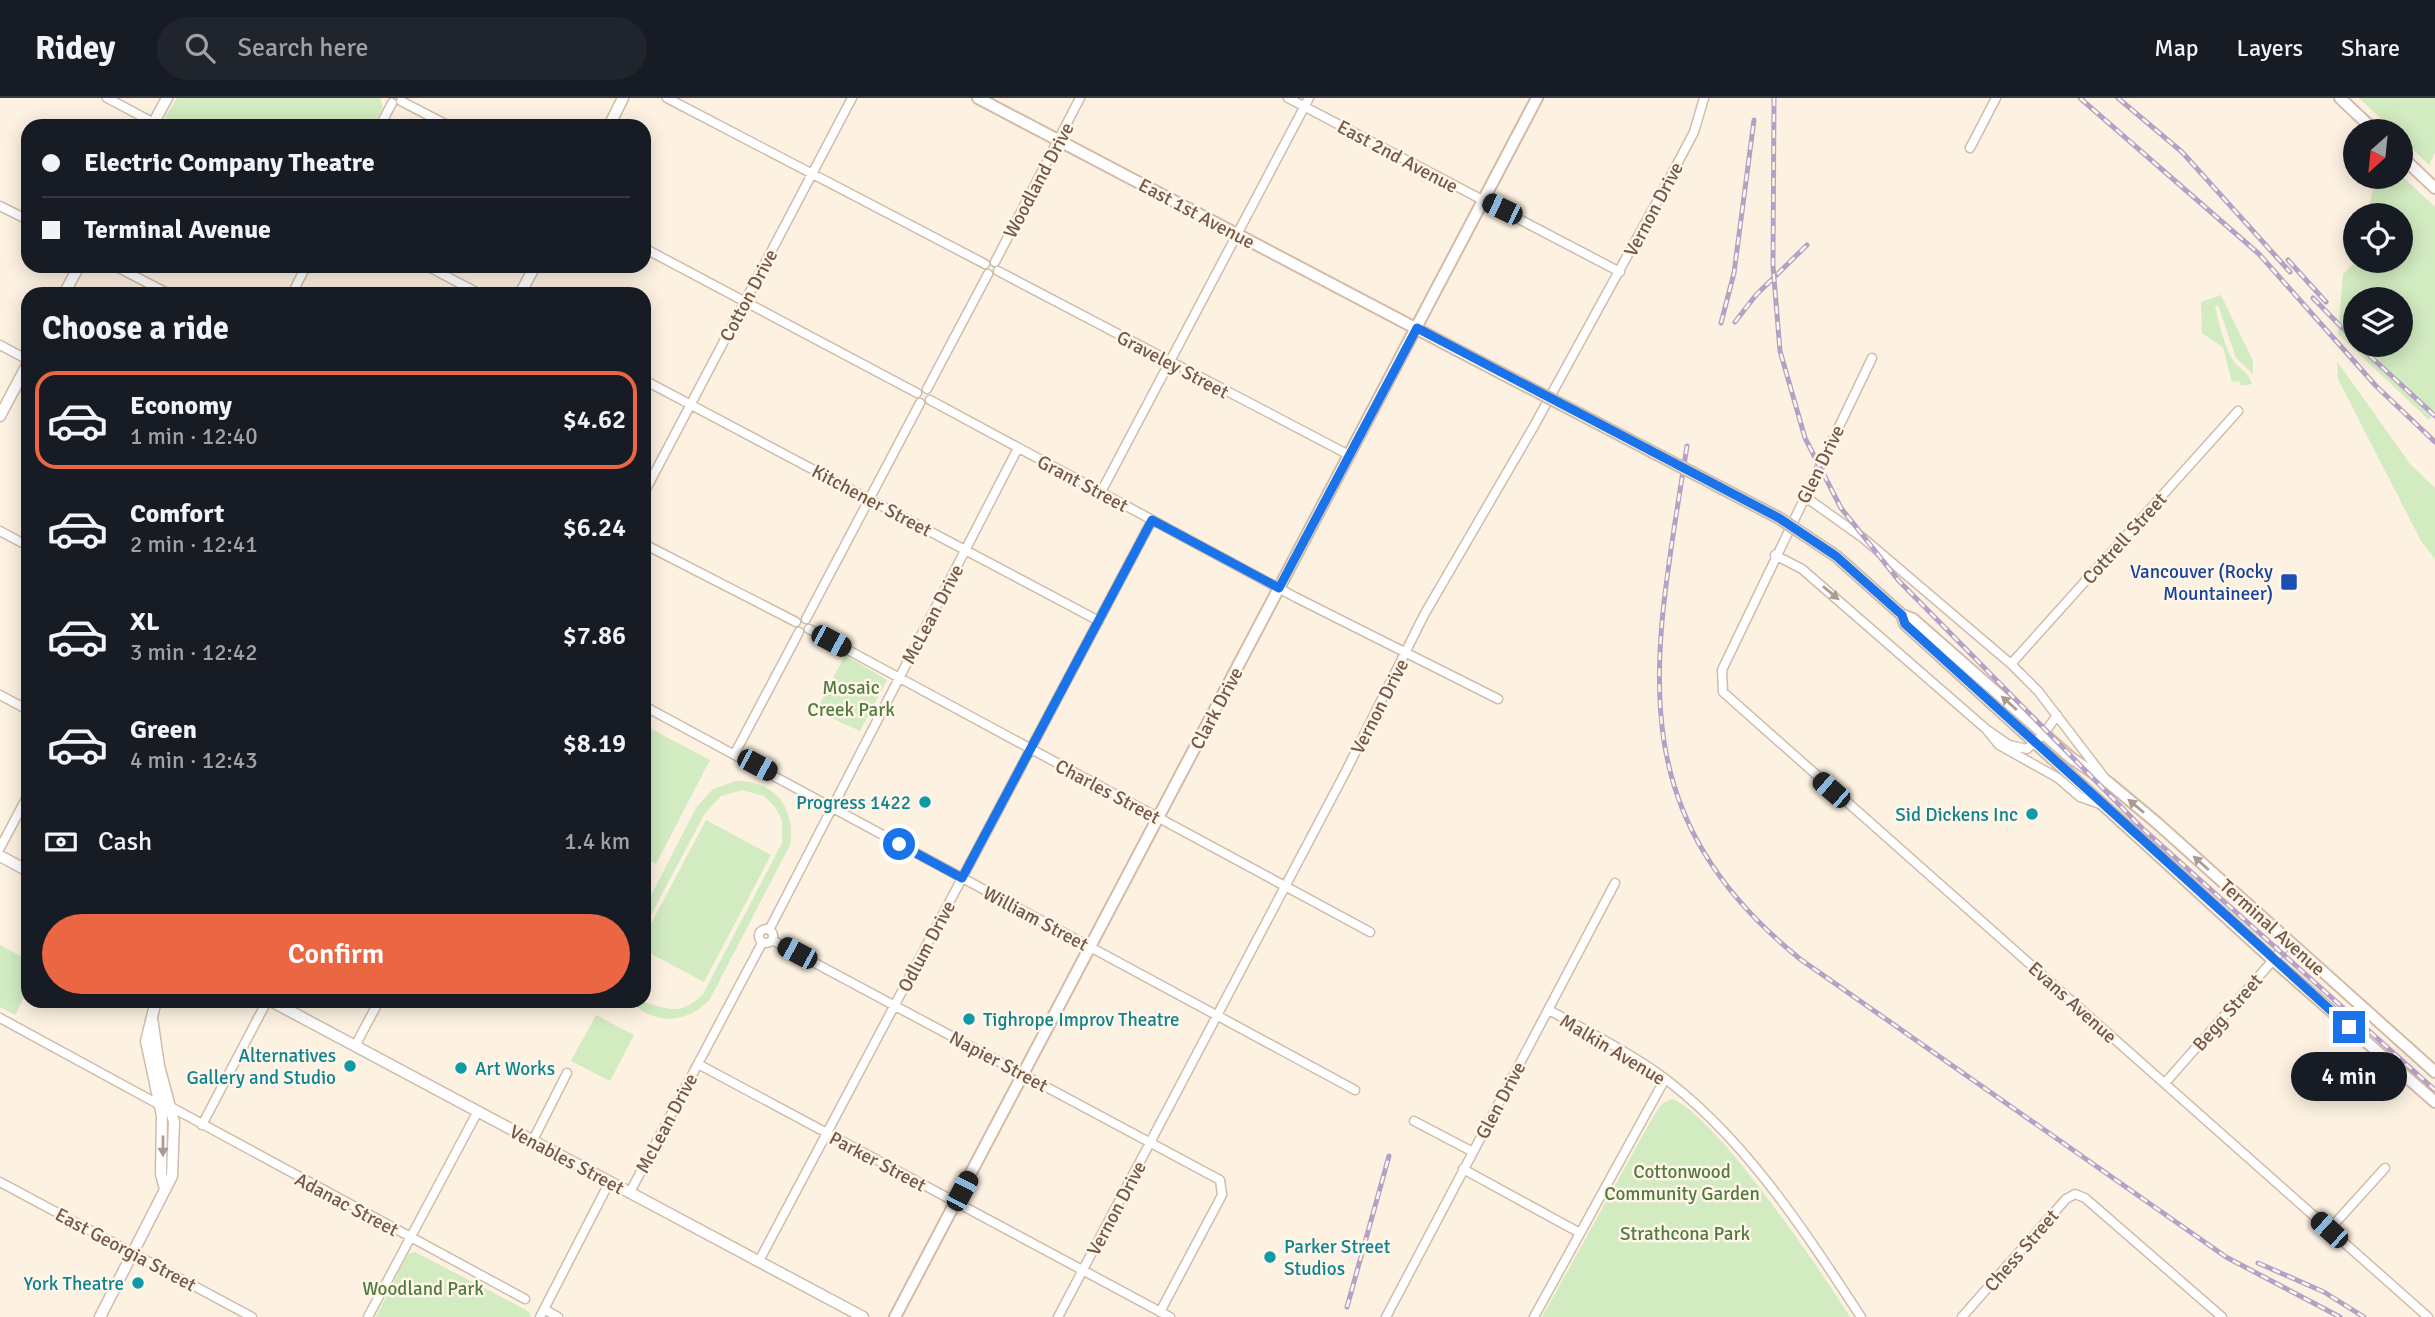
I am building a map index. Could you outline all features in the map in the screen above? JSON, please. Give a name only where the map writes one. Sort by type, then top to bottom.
[{"type":"main road","name":"East 1st Avenue","points":[[978,98],[1779,518],[1836,556],[1902,615]]},
{"type":"main road","name":"Clark Drive","points":[[895,1317],[1537,98]]},
{"type":"main road","points":[[2340,98],[2362,119]]},
{"type":"main road","points":[[2413,167],[2435,188]]},
{"type":"main road","name":"Terminal Avenue","points":[[1902,615],[1913,619],[2071,758],[2109,783],[2435,1072]]},
{"type":"main road","name":"Terminal Avenue","points":[[1902,615],[1905,624],[2100,804],[2435,1102]]},
{"type":"street","points":[[107,98],[145,119]]},
{"type":"street","points":[[158,119],[167,98]]},
{"type":"street","points":[[612,119],[623,98]]},
{"type":"street","points":[[667,98],[985,264],[995,262],[998,271],[994,275],[988,274]]},
{"type":"street","name":"Cotton Drive","points":[[651,480],[852,98]]},
{"type":"street","name":"Woodland Drive","points":[[995,262],[1080,98]]},
{"type":"street","name":"East 2nd Avenue","points":[[1288,98],[1620,272]]},
{"type":"street","points":[[1101,492],[1309,98]]},
{"type":"street","name":"Vernon Drive","points":[[1058,1317],[1285,887],[1424,615],[1620,272],[1694,132],[1704,98]]},
{"type":"street","points":[[1970,148],[1996,98]]},
{"type":"street","points":[[384,119],[396,100],[435,119]]},
{"type":"street","points":[[0,206],[21,216]]},
{"type":"street","points":[[651,252],[917,393],[927,390]]},
{"type":"street","points":[[920,403],[930,400],[927,390],[988,274],[985,264]]},
{"type":"street","name":"Graveley Street","points":[[998,271],[1349,455]]},
{"type":"street","points":[[128,273],[156,287]]},
{"type":"street","points":[[440,273],[467,287]]},
{"type":"street","points":[[0,345],[21,357]]},
{"type":"street","name":"Glen Drive","points":[[1721,685],[1722,670],[1872,358]]},
{"type":"street","name":"Kitchener Street","points":[[651,383],[1099,621]]},
{"type":"street","points":[[0,416],[21,385]]},
{"type":"street","points":[[799,632],[809,629],[806,619],[920,403],[917,393]]},
{"type":"street","name":"Grant Street","points":[[930,400],[1279,588],[1498,699]]},
{"type":"street","name":"Cottrell Street","points":[[2011,664],[2238,411]]},
{"type":"street","name":"McLean Drive","points":[[630,1192],[762,943],[759,933],[769,930],[1018,448]]},
{"type":"street","name":"Terminal Avenue","points":[[1804,496],[1863,538],[2011,664],[2057,715],[2109,783]]},
{"type":"street","name":"Odlum Drive","points":[[759,1261],[1152,520]]},
{"type":"street","points":[[0,531],[21,542]]},
{"type":"street","points":[[651,548],[796,622],[806,619]]},
{"type":"street","name":"Terminal Avenue","points":[[1776,555],[1802,569],[1986,729],[2005,749],[2058,778],[2080,797],[2100,804]]},
{"type":"street","points":[[735,753],[799,632],[796,622]]},
{"type":"street","name":"Charles Street","points":[[809,629],[1370,932]]},
{"type":"street","name":"Evans Avenue","points":[[1721,685],[1735,705],[2428,1317]]},
{"type":"street","points":[[0,695],[21,706]]},
{"type":"street","name":"William Street","points":[[651,710],[1355,1090]]},
{"type":"street","points":[[1986,729],[2017,748],[2027,748],[2044,734],[2057,715]]},
{"type":"street","points":[[0,848],[21,808]]},
{"type":"street","points":[[0,856],[21,867]]},
{"type":"street","name":"Glen Drive","points":[[1386,1317],[1615,883]]},
{"type":"street","points":[[762,943],[772,940],[769,930]]},
{"type":"street","name":"Napier Street","points":[[772,940],[1215,1177],[1223,1185],[1222,1195],[1160,1312]]},
{"type":"street","name":"Begg Street","points":[[2165,1083],[2289,942]]},
{"type":"street","points":[[154,1008],[146,1041],[164,1139],[161,1174],[164,1189]]},
{"type":"street","points":[[202,1125],[265,1008]]},
{"type":"street","name":"Venables Street","points":[[282,1008],[863,1317]]},
{"type":"street","points":[[355,1046],[375,1008]]},
{"type":"street","name":"Malkin Avenue","points":[[1549,1010],[1612,1045],[1665,1079],[1710,1118],[1747,1159],[1861,1317]]},
{"type":"street","points":[[100,1317],[172,1176],[174,1161],[171,1107],[159,1066],[152,1018]]},
{"type":"street","points":[[1,1031],[3,1020],[158,1104]]},
{"type":"street","name":"Parker Street","points":[[698,1064],[1170,1317]]},
{"type":"street","points":[[533,1140],[567,1073]]},
{"type":"street","points":[[1534,1317],[1665,1079]]},
{"type":"street","name":"Adanac Street","points":[[171,1107],[525,1299]]},
{"type":"street","points":[[368,1317],[478,1111]]},
{"type":"street","points":[[1414,1121],[1473,1152]]},
{"type":"street","points":[[2329,1230],[2385,1168]]},
{"type":"street","points":[[1464,1169],[1580,1233]]},
{"type":"street","name":"McLean Drive","points":[[542,1313],[610,1181]]},
{"type":"street","name":"East Georgia Street","points":[[0,1182],[252,1317]]},
{"type":"street","name":"Chess Street","points":[[1962,1317],[2066,1199],[2076,1194],[2085,1198],[2222,1317]]},
{"type":"street","points":[[542,1313],[558,1317]]},
{"type":"green space","points":[[177,98],[380,98],[383,107],[377,119],[165,117]]},
{"type":"green space","points":[[2359,98],[2435,98],[2435,153],[2429,165],[2413,150],[2413,119],[2381,119]]},
{"type":"green space","points":[[2413,186],[2435,207],[2435,410],[2429,420],[2362,357],[2413,357],[2413,287],[2343,287],[2343,339],[2338,334],[2344,273],[2413,273],[2413,203],[2370,203],[2373,189],[2413,189]]},
{"type":"green space","points":[[2221,295],[2253,361],[2253,374],[2236,358],[2218,305],[2215,306],[2226,345],[2233,361],[2252,384],[2241,386],[2239,381],[2232,382],[2223,347],[2202,333],[2201,302]]},
{"type":"green space","points":[[2337,361],[2410,464],[2435,488],[2435,559],[2421,541],[2338,379]]},
{"type":"green space","name":"Mosaic Creek Park","points":[[845,655],[887,680],[860,731],[816,711]]},
{"type":"green space","points":[[651,729],[710,760],[656,864],[651,862]]},
{"type":"green space","points":[[736,781],[761,785],[771,791],[786,808],[790,820],[790,845],[710,999],[681,1017],[660,1018],[639,1008],[651,1008],[651,1004],[676,1009],[693,1003],[703,994],[782,843],[782,820],[775,807],[764,796],[742,790],[721,796],[705,813],[651,915],[651,895],[696,808],[713,789]]},
{"type":"green space","points":[[706,820],[771,855],[704,982],[651,954],[651,924]]},
{"type":"green space","points":[[0,945],[21,956],[21,1003],[15,1015],[0,1007]]},
{"type":"green space","points":[[596,1015],[634,1035],[610,1081],[571,1061]]},
{"type":"green space","name":"Strathcona Park","points":[[1672,1099],[1691,1111],[1740,1163],[1793,1232],[1850,1317],[1542,1317],[1654,1115],[1663,1103]]},
{"type":"green space","name":"Woodland Park","points":[[415,1252],[528,1311],[531,1317],[376,1317],[408,1254]]},
{"type":"railway","points":[[1774,98],[1773,266],[1780,351],[1805,438],[1841,508],[1899,581],[2142,828],[2435,1090]]},
{"type":"railway","points":[[2080,98],[2259,254],[2376,386],[2435,442]]},
{"type":"railway","points":[[2118,98],[2182,152],[2290,272]]},
{"type":"railway","points":[[1721,323],[1734,273],[1754,120]]},
{"type":"railway","points":[[1735,322],[1756,295],[1807,245]]},
{"type":"railway","points":[[2288,260],[2326,302]]},
{"type":"railway","points":[[2313,298],[2343,329]]},
{"type":"railway","points":[[2371,357],[2435,416]]},
{"type":"railway","points":[[1687,446],[1665,593],[1660,660],[1662,724],[1674,785],[1699,845],[1740,902],[1800,959],[2226,1257],[2340,1317]]},
{"type":"railway","points":[[1347,1307],[1389,1156]]},
{"type":"railway","points":[[2258,1263],[2324,1292],[2364,1317]]},
{"type":"place","name":"Vancouver (Rocky Mountaineer)","points":[[2289,582]]},
{"type":"place","name":"Progress 1422","points":[[925,802]]},
{"type":"place","name":"Sid Dickens Inc","points":[[2032,814]]},
{"type":"place","name":"Tighrope Improv Theatre","points":[[969,1019]]},
{"type":"place","name":"Alternatives Gallery and Studio","points":[[350,1066]]},
{"type":"place","name":"Art Works","points":[[461,1068]]},
{"type":"place","name":"Parker Street Studios","points":[[1270,1257]]},
{"type":"place","name":"York Theatre","points":[[138,1283]]},
{"type":"route","points":[[899,844],[962,878],[1152,520],[1279,588],[1417,328],[1779,518],[1836,556],[1902,615],[1905,624],[1996,709],[2349,1027]]},
{"type":"park label","name":"Cottonwood Community Garden","points":[[1682,1182]]}]
